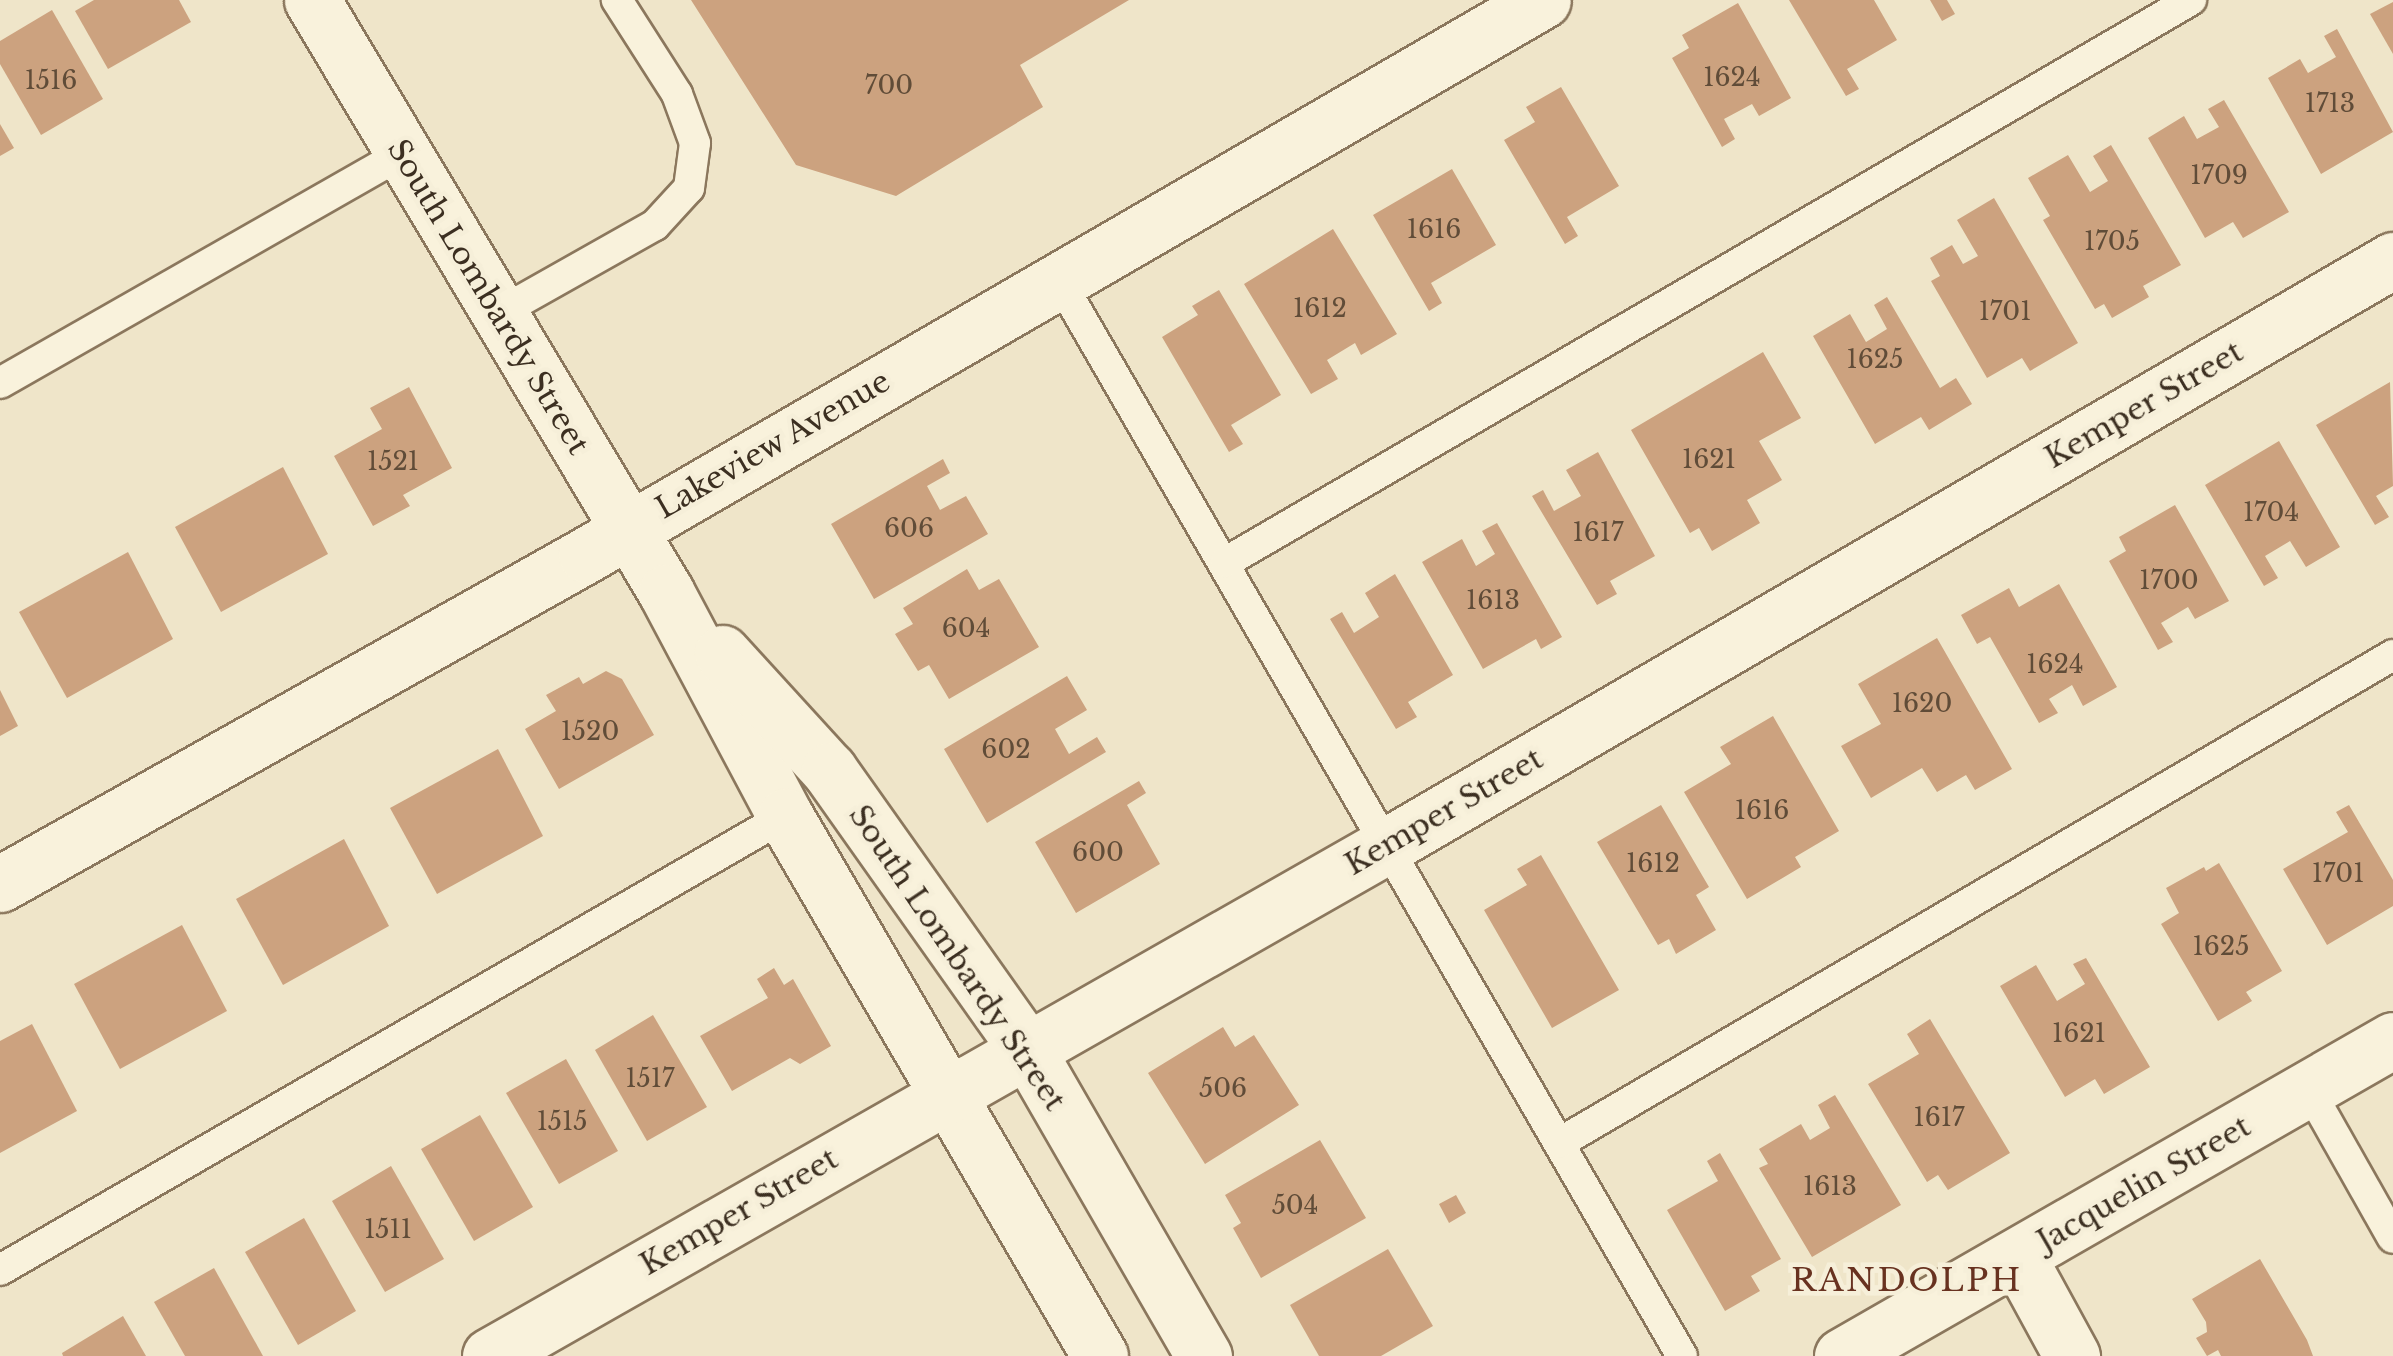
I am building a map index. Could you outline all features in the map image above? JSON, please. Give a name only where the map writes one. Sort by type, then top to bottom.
[{"type":"street","name":"South Lombardy Street","points":[[312,0],[666,592],[785,816],[1100,1356]]},
{"type":"street","name":"Lakeview Avenue","points":[[0,884],[628,530],[1543,0]]},
{"type":"street","name":"Kemper Street","points":[[490,1356],[1388,845],[2393,260]]},
{"type":"street","name":"South Lombardy Street","points":[[666,592],[829,770],[1026,1048],[1204,1356]]},
{"type":"street","name":"Jacquelin Street","points":[[1842,1356],[2393,1040]]},
{"type":"street","points":[[2018,1258],[2072,1356]]},
{"type":"lane","points":[[497,314],[655,225],[689,188],[695,143],[677,94],[617,0]]},
{"type":"lane","points":[[1226,562],[2191,0]]},
{"type":"lane","points":[[0,383],[402,154]]},
{"type":"lane","points":[[1060,280],[1562,1142],[1682,1356]]},
{"type":"lane","points":[[1562,1142],[2393,655]]},
{"type":"lane","points":[[0,1270],[785,816]]},
{"type":"lane","points":[[2308,1088],[2393,1238]]},
{"type":"building","points":[[94,0],[179,0],[191,22],[108,69],[75,11]]},
{"type":"building","points":[[691,0],[1129,0],[1020,65],[1043,107],[896,196],[796,165]]},
{"type":"building","points":[[1789,0],[1874,0],[1897,40],[1847,69],[1859,89],[1846,96]]},
{"type":"building","points":[[1930,0],[1947,0],[1955,14],[1942,21]]},
{"type":"building","points":[[2393,2],[2393,54],[2370,14]]},
{"type":"building","points":[[1738,3],[1791,98],[1759,116],[1752,104],[1724,119],[1735,139],[1722,147],[1672,58],[1689,48],[1682,35]]},
{"type":"building","points":[[52,10],[103,99],[41,135],[0,64],[0,41]]},
{"type":"building","points":[[2337,29],[2393,132],[2321,174],[2268,78],[2300,59],[2308,73],[2336,57],[2324,36]]},
{"type":"building","points":[[1561,87],[1619,186],[1567,217],[1578,236],[1565,244],[1504,140],[1535,122],[1526,107]]},
{"type":"building","points":[[2224,100],[2289,212],[2243,238],[2233,222],[2205,238],[2148,138],[2184,116],[2197,139],[2219,127],[2208,109]]},
{"type":"building","points":[[0,124],[14,148],[0,156]]},
{"type":"building","points":[[2111,145],[2181,265],[2143,286],[2149,297],[2112,318],[2104,304],[2095,309],[2043,220],[2050,216],[2028,178],[2068,155],[2090,192],[2108,181],[2093,156]]},
{"type":"building","points":[[1452,169],[1496,245],[1431,283],[1442,303],[1429,311],[1373,215]]},
{"type":"building","points":[[1994,198],[2078,343],[2030,371],[2022,358],[1987,378],[1931,281],[1940,276],[1930,258],[1952,245],[1963,264],[1978,256],[1957,220]]},
{"type":"building","points":[[1333,229],[1397,334],[1361,355],[1355,343],[1327,360],[1338,379],[1311,394],[1244,284]]},
{"type":"building","points":[[1219,290],[1281,395],[1231,425],[1243,444],[1229,452],[1162,337],[1198,315],[1192,306]]},
{"type":"building","points":[[1887,297],[1940,388],[1956,378],[1972,404],[1929,430],[1921,417],[1875,444],[1813,336],[1850,314],[1866,342],[1887,329],[1874,305]]},
{"type":"building","points":[[1763,352],[1801,418],[1759,441],[1782,480],[1747,500],[1760,523],[1712,551],[1699,528],[1690,533],[1631,430]]},
{"type":"building","points":[[2390,382],[2393,486],[2376,496],[2389,517],[2375,525],[2316,425]]},
{"type":"building","points":[[409,387],[452,468],[403,495],[410,506],[373,526],[334,456],[382,429],[370,408]]},
{"type":"building","points":[[2279,441],[2340,547],[2306,567],[2290,541],[2265,556],[2278,578],[2264,586],[2205,485]]},
{"type":"building","points":[[1598,452],[1655,556],[1610,581],[1617,594],[1597,605],[1532,496],[1543,490],[1554,511],[1581,496],[1566,470]]},
{"type":"building","points":[[943,459],[950,473],[927,486],[940,510],[966,496],[988,534],[874,599],[831,524]]},
{"type":"building","points":[[283,467],[328,554],[221,612],[175,527]]},
{"type":"building","points":[[2175,505],[2229,601],[2195,619],[2188,607],[2161,623],[2173,642],[2158,650],[2109,561],[2126,551],[2119,537]]},
{"type":"building","points":[[1497,523],[1562,637],[1541,649],[1536,639],[1483,669],[1422,562],[1462,539],[1476,566],[1495,554],[1482,531]]},
{"type":"building","points":[[128,552],[173,639],[67,698],[19,612]]},
{"type":"building","points":[[967,569],[979,590],[999,579],[1039,647],[949,699],[929,665],[918,671],[895,634],[913,624],[903,608]]},
{"type":"building","points":[[1395,574],[1453,675],[1408,702],[1417,717],[1396,729],[1330,619],[1342,612],[1354,633],[1379,617],[1365,593]]},
{"type":"building","points":[[2059,584],[2117,687],[2083,706],[2072,685],[2049,699],[2058,713],[2039,723],[1990,637],[1977,644],[1961,615],[2009,588],[2019,607]]},
{"type":"building","points":[[1937,638],[2012,769],[1975,790],[1966,775],[1937,792],[1922,768],[1871,798],[1841,746],[1881,724],[1858,684]]},
{"type":"building","points":[[606,671],[622,679],[654,735],[559,789],[525,729],[556,711],[546,695],[579,677],[583,684]]},
{"type":"building","points":[[1067,676],[1087,710],[1055,729],[1069,754],[1097,737],[1106,752],[987,823],[944,749]]},
{"type":"building","points":[[0,690],[18,726],[0,736]]},
{"type":"building","points":[[1773,716],[1839,831],[1795,857],[1801,867],[1747,899],[1684,792],[1731,764],[1720,747]]},
{"type":"building","points":[[498,749],[543,836],[437,894],[390,808]]},
{"type":"building","points":[[1139,781],[1146,793],[1127,805],[1160,864],[1076,913],[1035,842]]},
{"type":"building","points":[[1661,805],[1709,887],[1696,895],[1716,930],[1676,954],[1669,939],[1658,945],[1597,842]]},
{"type":"building","points":[[2349,805],[2393,880],[2393,906],[2327,945],[2283,869],[2348,832],[2336,812]]},
{"type":"building","points":[[344,839],[389,926],[283,985],[236,899]]},
{"type":"building","points":[[1541,855],[1619,990],[1552,1028],[1484,910],[1527,885],[1517,869]]},
{"type":"building","points":[[2219,863],[2282,971],[2246,992],[2252,1001],[2218,1021],[2161,924],[2179,913],[2166,888]]},
{"type":"building","points":[[182,925],[227,1011],[120,1069],[74,984]]},
{"type":"building","points":[[2086,958],[2150,1067],[2104,1094],[2095,1079],[2065,1097],[2000,986],[2036,965],[2057,1001],[2085,984],[2073,964]]},
{"type":"building","points":[[774,968],[784,985],[793,979],[831,1046],[800,1064],[790,1058],[732,1091],[700,1036],[768,998],[757,979]]},
{"type":"building","points":[[653,1015],[707,1107],[647,1141],[595,1050]]},
{"type":"building","points":[[1930,1019],[2010,1153],[1948,1190],[1938,1175],[1927,1182],[1868,1084],[1919,1054],[1907,1034]]},
{"type":"building","points":[[32,1024],[77,1111],[0,1153],[0,1041]]},
{"type":"building","points":[[1223,1027],[1235,1047],[1254,1035],[1299,1105],[1205,1164],[1148,1073]]},
{"type":"building","points":[[566,1059],[618,1151],[559,1184],[506,1093]]},
{"type":"building","points":[[1835,1095],[1901,1205],[1812,1257],[1759,1168],[1768,1164],[1759,1149],[1801,1124],[1810,1140],[1830,1128],[1818,1105]]},
{"type":"building","points":[[480,1115],[533,1207],[474,1241],[421,1149]]},
{"type":"building","points":[[1320,1140],[1366,1218],[1261,1278],[1233,1228],[1241,1223],[1225,1195]]},
{"type":"building","points":[[1720,1153],[1781,1259],[1751,1276],[1760,1291],[1725,1311],[1667,1210],[1718,1181],[1707,1161]]},
{"type":"building","points":[[391,1166],[444,1259],[385,1292],[332,1201]]},
{"type":"building","points":[[1456,1195],[1466,1213],[1449,1223],[1439,1204]]},
{"type":"building","points":[[304,1218],[356,1311],[298,1345],[245,1252]]},
{"type":"building","points":[[1388,1249],[1433,1326],[1381,1356],[1319,1356],[1290,1305]]},
{"type":"building","points":[[2260,1259],[2313,1356],[2221,1356],[2218,1350],[2207,1356],[2196,1338],[2207,1332],[2206,1322],[2192,1299]]},
{"type":"building","points":[[214,1268],[263,1356],[185,1356],[154,1302]]},
{"type":"building","points":[[123,1316],[146,1356],[63,1356],[62,1353]]},
{"type":"district","name":"RANDOLPH","points":[[1907,1280]]}]
